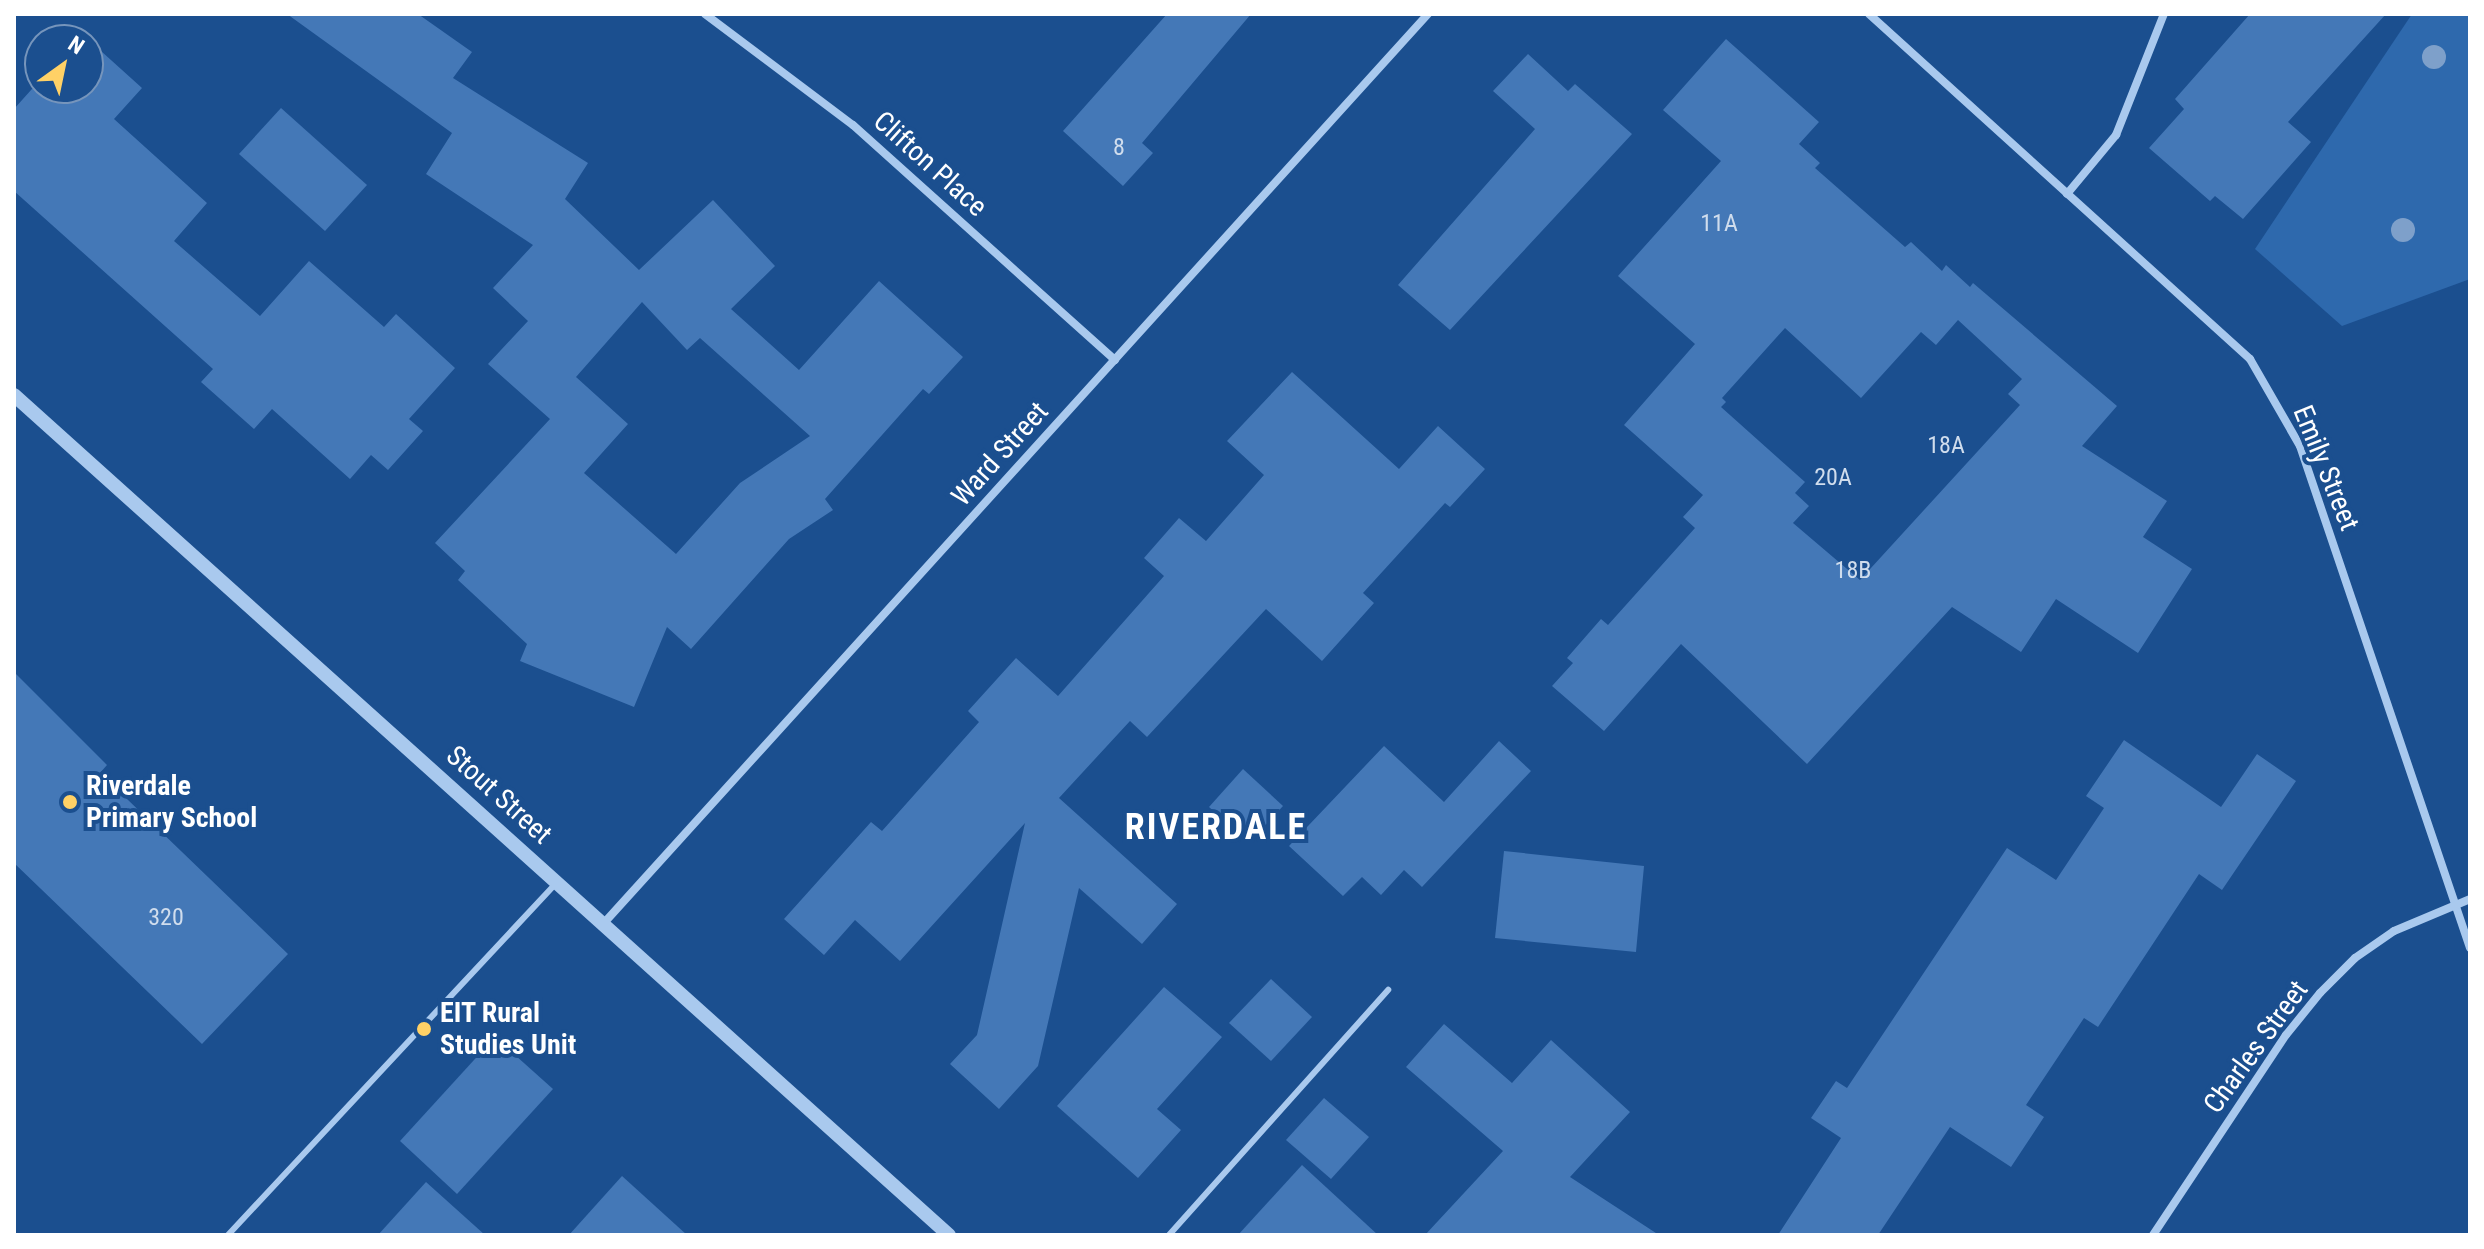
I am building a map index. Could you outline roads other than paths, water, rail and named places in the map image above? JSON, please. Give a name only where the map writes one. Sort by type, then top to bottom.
[{"type":"street","name":"Clifton Place","points":[[705,14],[853,125],[1115,360]]},
{"type":"street","name":"Ward Street","points":[[604,923],[1428,14]]},
{"type":"street","name":"Emily Street","points":[[1869,14],[2250,359],[2300,446],[2470,948]]},
{"type":"street","points":[[2067,194],[2116,135],[2164,14]]},
{"type":"street","name":"Stout Street","points":[[14,395],[949,1235]]},
{"type":"street","name":"Charles Street","points":[[2153,1235],[2286,1035],[2320,993],[2355,958],[2394,931],[2470,899]]},
{"type":"lane","points":[[228,1235],[558,882]]},
{"type":"lane","points":[[1169,1235],[1388,990]]},
{"type":"place","name":"Riverdale Primary School","points":[[70,802]]},
{"type":"place","name":"EIT Rural Studies Unit","points":[[424,1029]]},
{"type":"district","name":"RIVERDALE","points":[[1216,828]]}]
